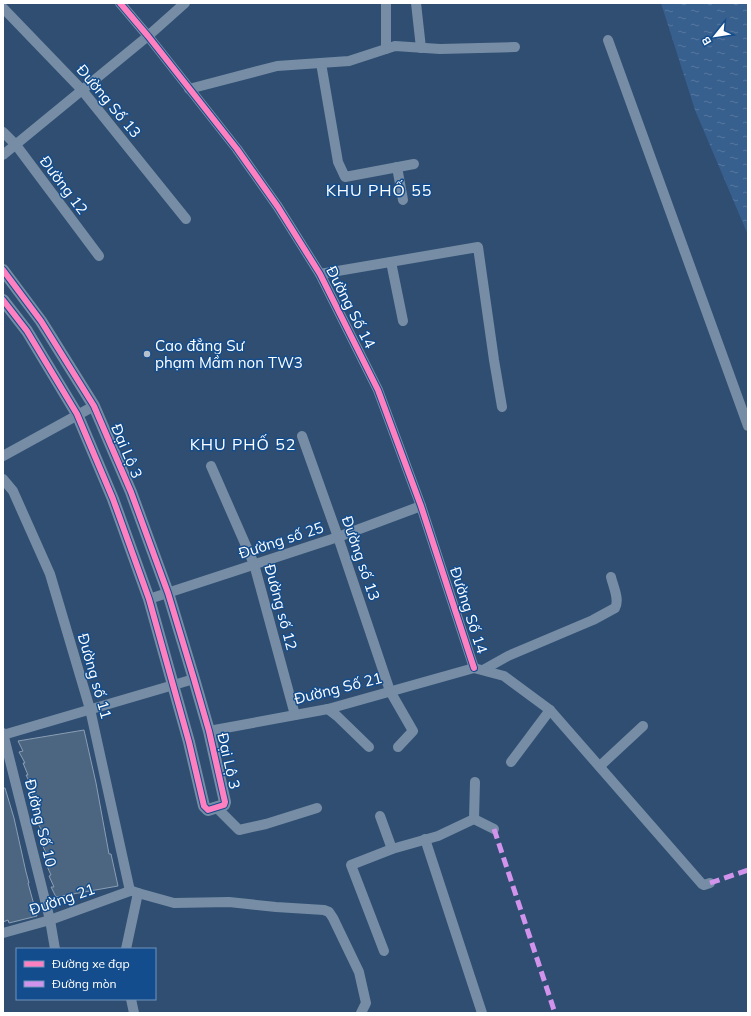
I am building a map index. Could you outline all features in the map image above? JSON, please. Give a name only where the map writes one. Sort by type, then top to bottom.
[{"type":"street","name":"Đường Số 14","points":[[120,3],[148,36],[237,149],[278,207],[320,274],[378,390],[479,669]]},
{"type":"street","points":[[3,155],[16,146],[148,36],[185,3]]},
{"type":"street","points":[[386,3],[386,49]]},
{"type":"street","points":[[416,3],[421,48]]},
{"type":"street","name":"Đường Số 13","points":[[3,8],[82,90],[186,219]]},
{"type":"street","points":[[608,40],[748,426]]},
{"type":"street","points":[[190,89],[277,66],[349,61],[395,46],[440,49],[515,47]]},
{"type":"street","points":[[321,63],[338,162],[345,177],[414,164]]},
{"type":"street","name":"Đường 12","points":[[3,132],[16,146],[99,256]]},
{"type":"street","points":[[397,167],[403,200]]},
{"type":"street","points":[[320,274],[478,247],[502,407]]},
{"type":"street","points":[[391,262],[403,321]]},
{"type":"street","name":"Đại Lộ 3","points":[[3,270],[41,321],[94,406],[131,492],[168,593],[194,679],[225,803],[224,805],[208,810],[204,806],[174,686],[149,599],[113,499],[77,414],[27,331],[3,300]]},
{"type":"street","points":[[3,456],[94,406]]},
{"type":"street","name":"Đường số 13","points":[[302,436],[390,691],[413,730],[398,746]]},
{"type":"street","name":"Đường số 12","points":[[211,466],[254,564],[295,715]]},
{"type":"street","name":"Đường số 11","points":[[3,479],[13,491],[50,574],[90,709],[134,892]]},
{"type":"street","name":"Đường số 25","points":[[149,599],[338,537],[421,506]]},
{"type":"street","name":"Đường Số 21","points":[[208,732],[328,709],[390,691],[479,669],[592,620],[614,608],[617,604],[617,600],[611,578]]},
{"type":"street","points":[[479,669],[504,676],[550,710],[702,884],[704,885],[710,883]]},
{"type":"street","points":[[3,734],[194,679]]},
{"type":"street","points":[[328,709],[338,716],[369,747]]},
{"type":"street","points":[[510,762],[550,710]]},
{"type":"street","points":[[600,766],[643,726]]},
{"type":"street","name":"Đường Số 10","points":[[3,734],[50,920],[55,948]]},
{"type":"street","points":[[474,819],[476,782]]},
{"type":"street","points":[[216,808],[239,830],[266,824],[317,808]]},
{"type":"street","points":[[380,816],[392,849]]},
{"type":"street","points":[[474,819],[494,829]]},
{"type":"street","points":[[384,951],[351,864],[392,849],[438,836],[474,819]]},
{"type":"street","points":[[425,839],[482,1013]]},
{"type":"street","points":[[126,948],[134,892],[174,903],[230,902],[324,910],[334,918],[360,972],[366,1003],[361,1013]]},
{"type":"street","name":"Đường 21","points":[[3,933],[50,920],[134,892]]},
{"type":"street","points":[[131,1000],[134,1013]]},
{"type":"water","points":[[661,3],[748,3],[748,235],[695,110]]},
{"type":"building","points":[[84,730],[96,783],[109,854],[111,854],[118,886],[56,897],[51,887],[54,887],[46,864],[49,864],[41,842],[44,842],[38,832],[42,831],[36,820],[40,819],[32,798],[34,797],[28,786],[31,785],[26,775],[28,775],[23,763],[25,763],[19,752],[23,751],[18,741]]},
{"type":"building","points":[[3,788],[5,788],[14,818],[28,883],[37,916],[9,923],[8,920],[3,922]]},
{"type":"marked path","points":[[494,829],[555,1013]]},
{"type":"marked path","points":[[710,883],[748,870]]},
{"type":"cycle path","points":[[120,3],[148,36],[237,149],[278,207],[320,274],[378,390],[421,506],[474,668]]},
{"type":"cycle path","points":[[3,270],[41,321],[94,406],[131,492],[168,593],[194,679],[209,731],[225,802],[224,805],[208,810],[204,806],[189,742],[149,599],[113,499],[77,414],[27,331],[3,300]]},
{"type":"place","name":"Cao đẳng Sư phạm Mầm non TW3","points":[[147,354]]},
{"type":"district","name":"KHU PHỐ 55","points":[[379,190]]},
{"type":"district","name":"KHU PHỐ 52","points":[[243,444]]}]
